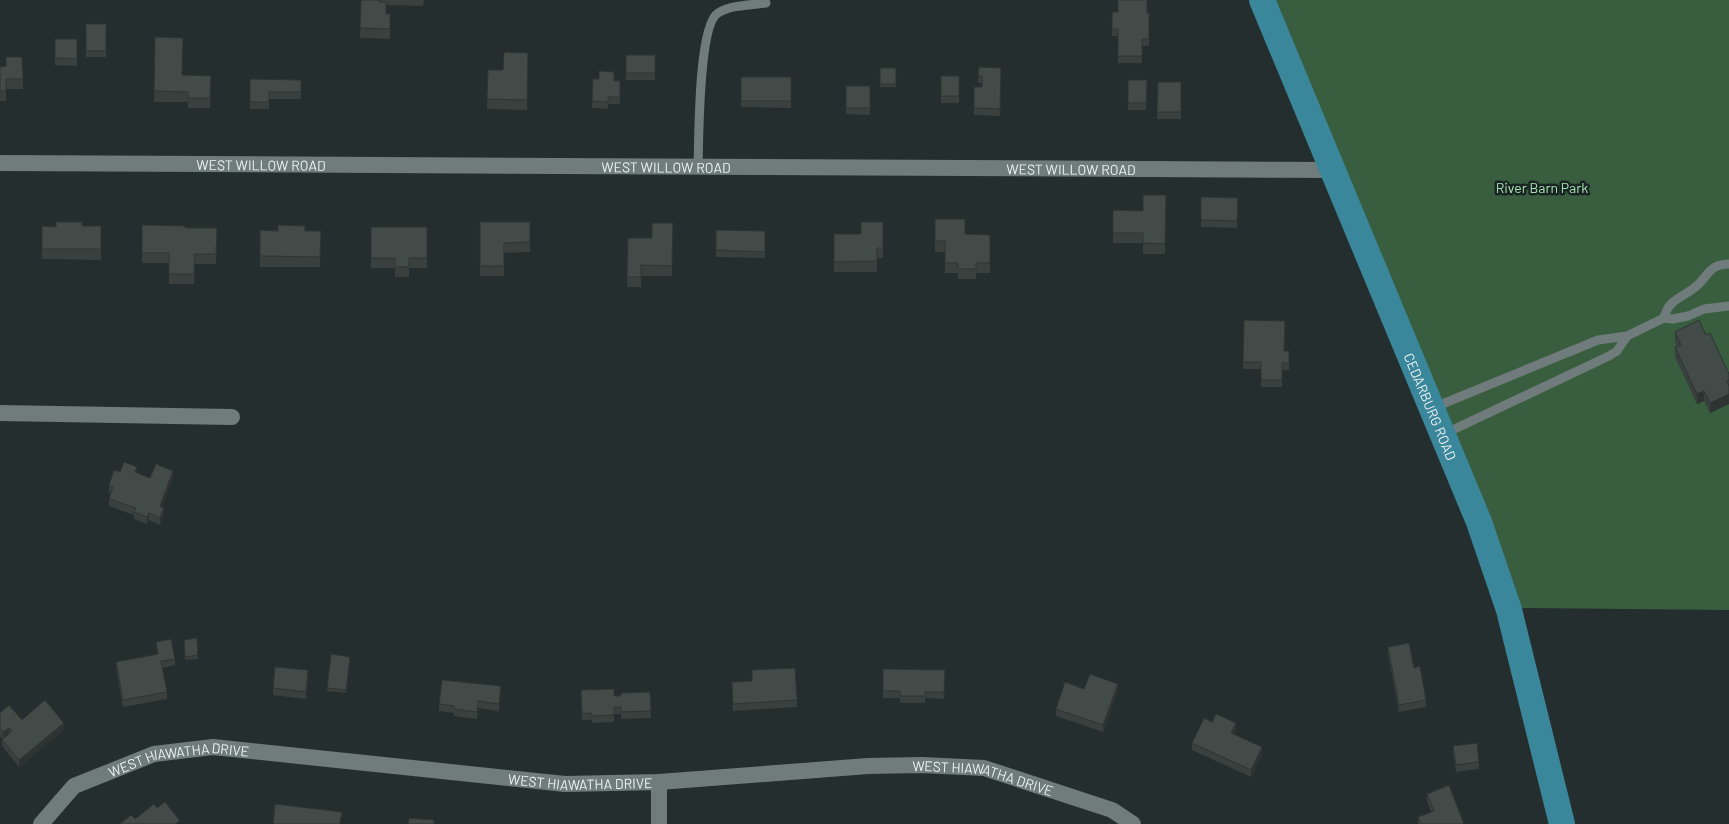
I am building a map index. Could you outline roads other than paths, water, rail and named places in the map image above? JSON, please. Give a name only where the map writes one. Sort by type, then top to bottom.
[{"type":"main road","name":"CEDARBURG ROAD","points":[[1262,0],[1479,522],[1509,610],[1562,824]]},
{"type":"street","name":"WEST WILLOW ROAD","points":[[0,163],[1333,170]]},
{"type":"street","points":[[0,413],[232,417]]},
{"type":"street","name":"WEST HIAWATHA DRIVE","points":[[41,824],[74,786],[154,754],[213,747],[566,784],[659,782],[868,766],[922,765],[984,768],[1112,810],[1133,824]]},
{"type":"street","points":[[659,782],[659,824]]},
{"type":"lane","points":[[698,167],[701,84],[704,48],[709,25],[716,13],[734,7],[766,3]]},
{"type":"lane","points":[[1664,318],[1666,309],[1675,299],[1696,287],[1718,265],[1729,264]]},
{"type":"lane","points":[[1432,408],[1598,340],[1627,336],[1664,318],[1673,319],[1688,316],[1704,309],[1729,306]]},
{"type":"lane","points":[[1444,434],[1609,356],[1616,351],[1627,336]]},
{"type":"park label","name":"River Barn Park","points":[[1542,187]]}]
